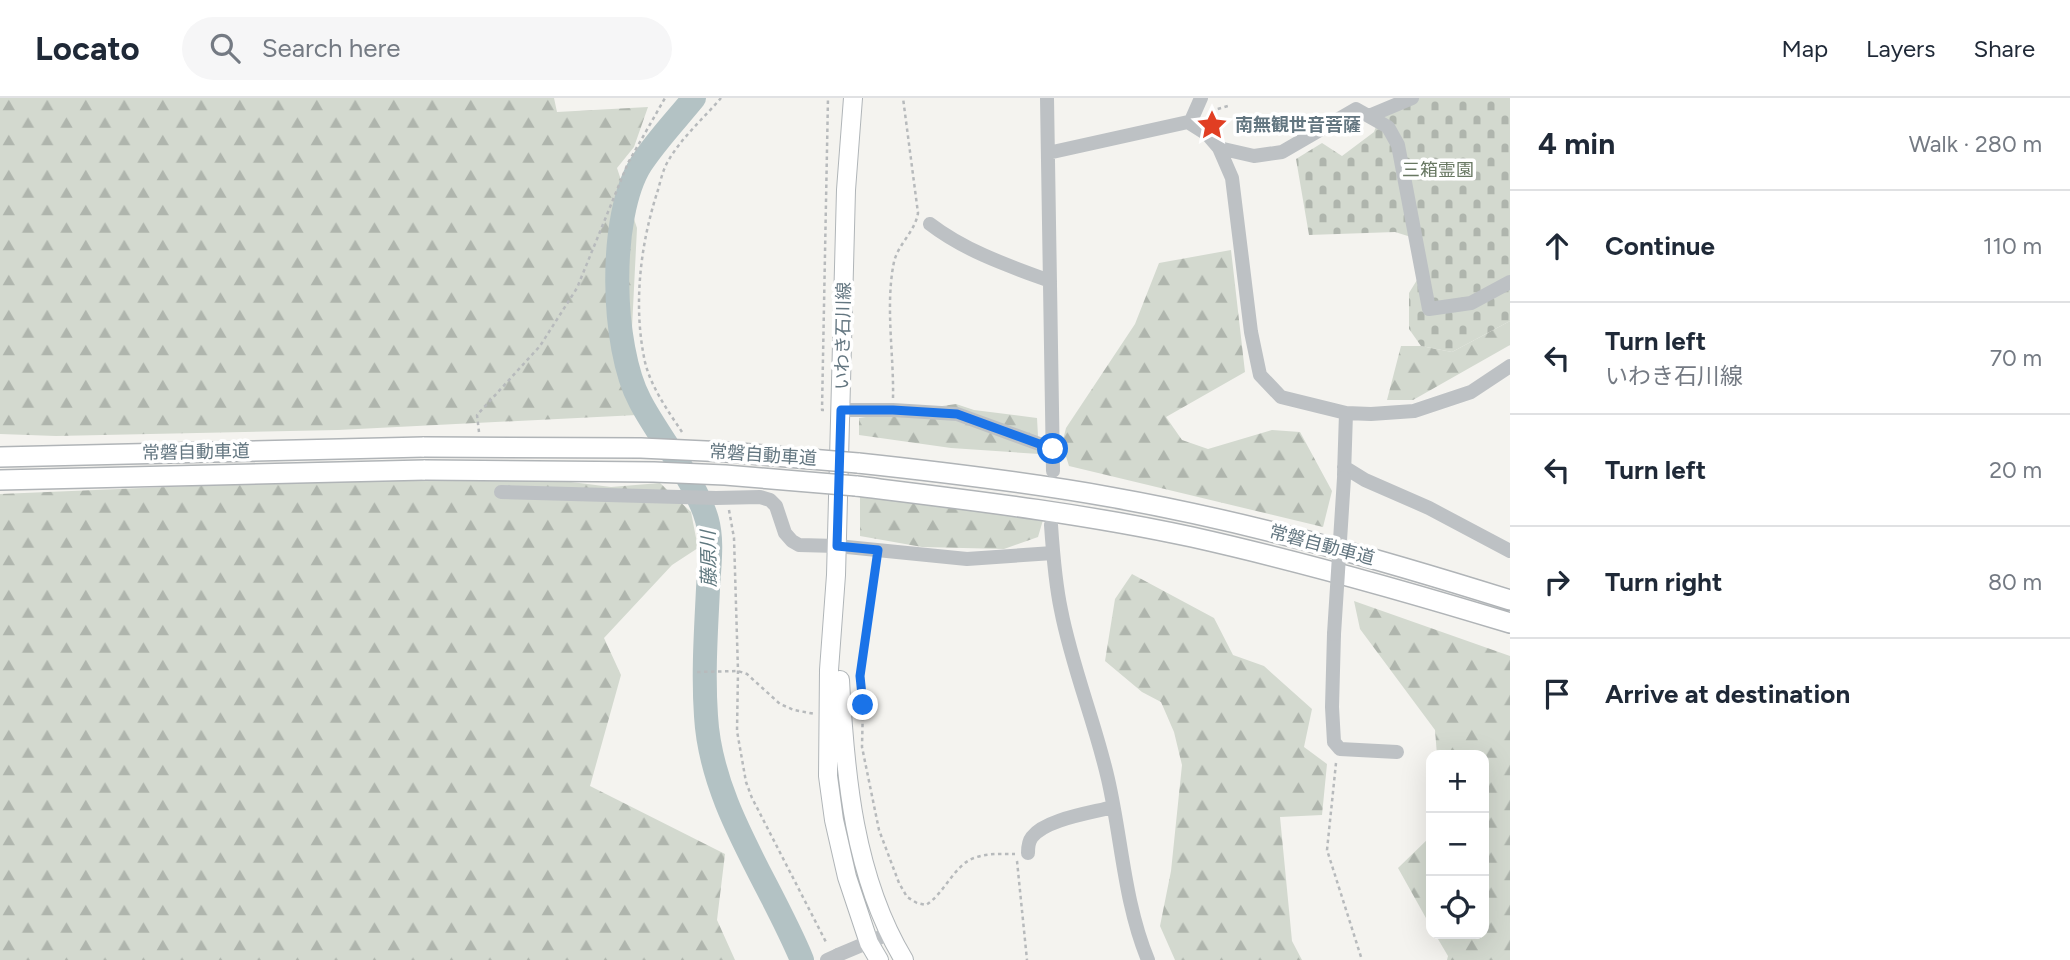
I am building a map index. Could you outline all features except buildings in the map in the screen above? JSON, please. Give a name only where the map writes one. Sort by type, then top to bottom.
[{"type":"highway","name":"常磐自動車道","points":[[0,457],[424,447],[640,448],[858,463],[1109,497],[1194,514],[1308,540],[1510,600]]},
{"type":"highway","name":"常磐自動車道","points":[[0,480],[425,470],[666,472],[856,486],[1039,509],[1192,537],[1429,598],[1510,623]]},
{"type":"main road","name":"いわき石川線","points":[[853,98],[846,190],[836,575],[829,670],[828,776],[834,820],[847,877],[869,943],[879,960]]},
{"type":"main road","name":"いわき石川線","points":[[836,575],[845,763],[855,826],[888,934],[904,960]]},
{"type":"street","points":[[1047,98],[1053,471]]},
{"type":"street","points":[[1190,123],[1201,98]]},
{"type":"street","points":[[1219,148],[1254,156],[1282,152],[1363,113],[1412,98]]},
{"type":"street","points":[[1363,113],[1388,127],[1398,145],[1429,309],[1471,303],[1510,282]]},
{"type":"street","points":[[1048,153],[1155,128],[1190,123],[1207,134],[1219,148],[1232,178],[1251,332],[1260,375],[1281,397],[1346,413],[1414,411],[1471,391],[1510,366]]},
{"type":"street","points":[[930,224],[943,234],[1001,263],[1050,281]]},
{"type":"street","points":[[841,410],[957,414],[1053,449]]},
{"type":"street","points":[[1346,413],[1334,634],[1334,742],[1340,749],[1397,752]]},
{"type":"street","points":[[1344,472],[1429,508],[1510,551]]},
{"type":"street","points":[[501,492],[760,497],[770,500],[776,506],[785,533],[799,545],[837,546],[967,559],[1053,553]]},
{"type":"street","points":[[1051,525],[1061,612],[1103,757],[1126,892],[1148,960]]},
{"type":"street","points":[[1028,853],[1032,837],[1053,823],[1113,807]]},
{"type":"street","points":[[832,958],[888,934]]},
{"type":"path","points":[[479,441],[477,415],[540,346],[577,288],[628,163],[665,98]]},
{"type":"path","points":[[828,98],[822,410],[841,410]]},
{"type":"path","points":[[893,410],[890,348],[893,271],[898,251],[913,228],[918,213],[902,98]]},
{"type":"path","points":[[878,550],[860,676],[863,705],[862,747],[879,830],[907,897],[926,905],[937,898],[965,863],[986,855],[1016,854],[1027,960]]},
{"type":"path","points":[[697,673],[738,671],[753,678],[780,704],[794,710],[829,717]]},
{"type":"path","points":[[1337,746],[1327,850],[1362,960]]},
{"type":"green space","points":[[0,98],[554,98],[557,112],[648,107],[634,147],[617,168],[637,228],[632,328],[637,415],[338,430],[56,436],[0,434]]},
{"type":"green space","name":"三箱霊園","points":[[1404,98],[1510,98],[1510,321],[1452,352],[1421,346],[1409,329],[1409,293],[1417,280],[1411,237],[1395,232],[1309,235],[1296,159],[1322,143],[1342,156],[1374,132],[1383,107]]},
{"type":"green space","points":[[1231,250],[1245,372],[1166,417],[1182,440],[1208,449],[1272,430],[1300,432],[1332,491],[1323,527],[1069,466],[1062,444],[1066,428],[1135,324],[1159,263]]},
{"type":"green space","points":[[1510,321],[1510,345],[1413,400],[1387,400],[1401,346],[1421,346],[1452,352]]},
{"type":"green space","points":[[956,404],[974,410],[1037,418],[1039,454],[951,448],[859,435],[859,418]]},
{"type":"green space","points":[[501,473],[611,487],[660,483],[691,512],[698,548],[672,565],[604,638],[621,675],[590,786],[725,854],[717,920],[735,960],[0,960],[0,494]]},
{"type":"green space","points":[[860,494],[1043,520],[1038,537],[1004,549],[922,547],[860,536]]},
{"type":"green space","points":[[1132,574],[1214,618],[1233,655],[1264,666],[1312,709],[1304,747],[1327,764],[1322,815],[1280,817],[1292,941],[1302,960],[1175,960],[1160,926],[1171,871],[1182,765],[1174,732],[1161,702],[1142,692],[1105,661],[1115,599]]},
{"type":"green space","points":[[1354,601],[1510,656],[1510,960],[1447,960],[1448,956],[1438,939],[1489,939],[1489,750],[1437,750],[1435,730],[1360,629]]},
{"type":"green space","points":[[1426,841],[1426,918],[1398,868]]},
{"type":"waterway","name":"藤原川","points":[[694,98],[647,155],[630,187],[623,215],[617,282],[623,348],[630,377],[640,401],[686,475],[707,520],[710,554],[705,700],[710,748],[730,811],[802,960]]},
{"type":"place","name":"南無観世音菩薩","points":[[1212,125]]},
{"type":"route","points":[[863,705],[860,676],[878,550],[837,546],[841,410],[957,414],[1053,449]]}]
